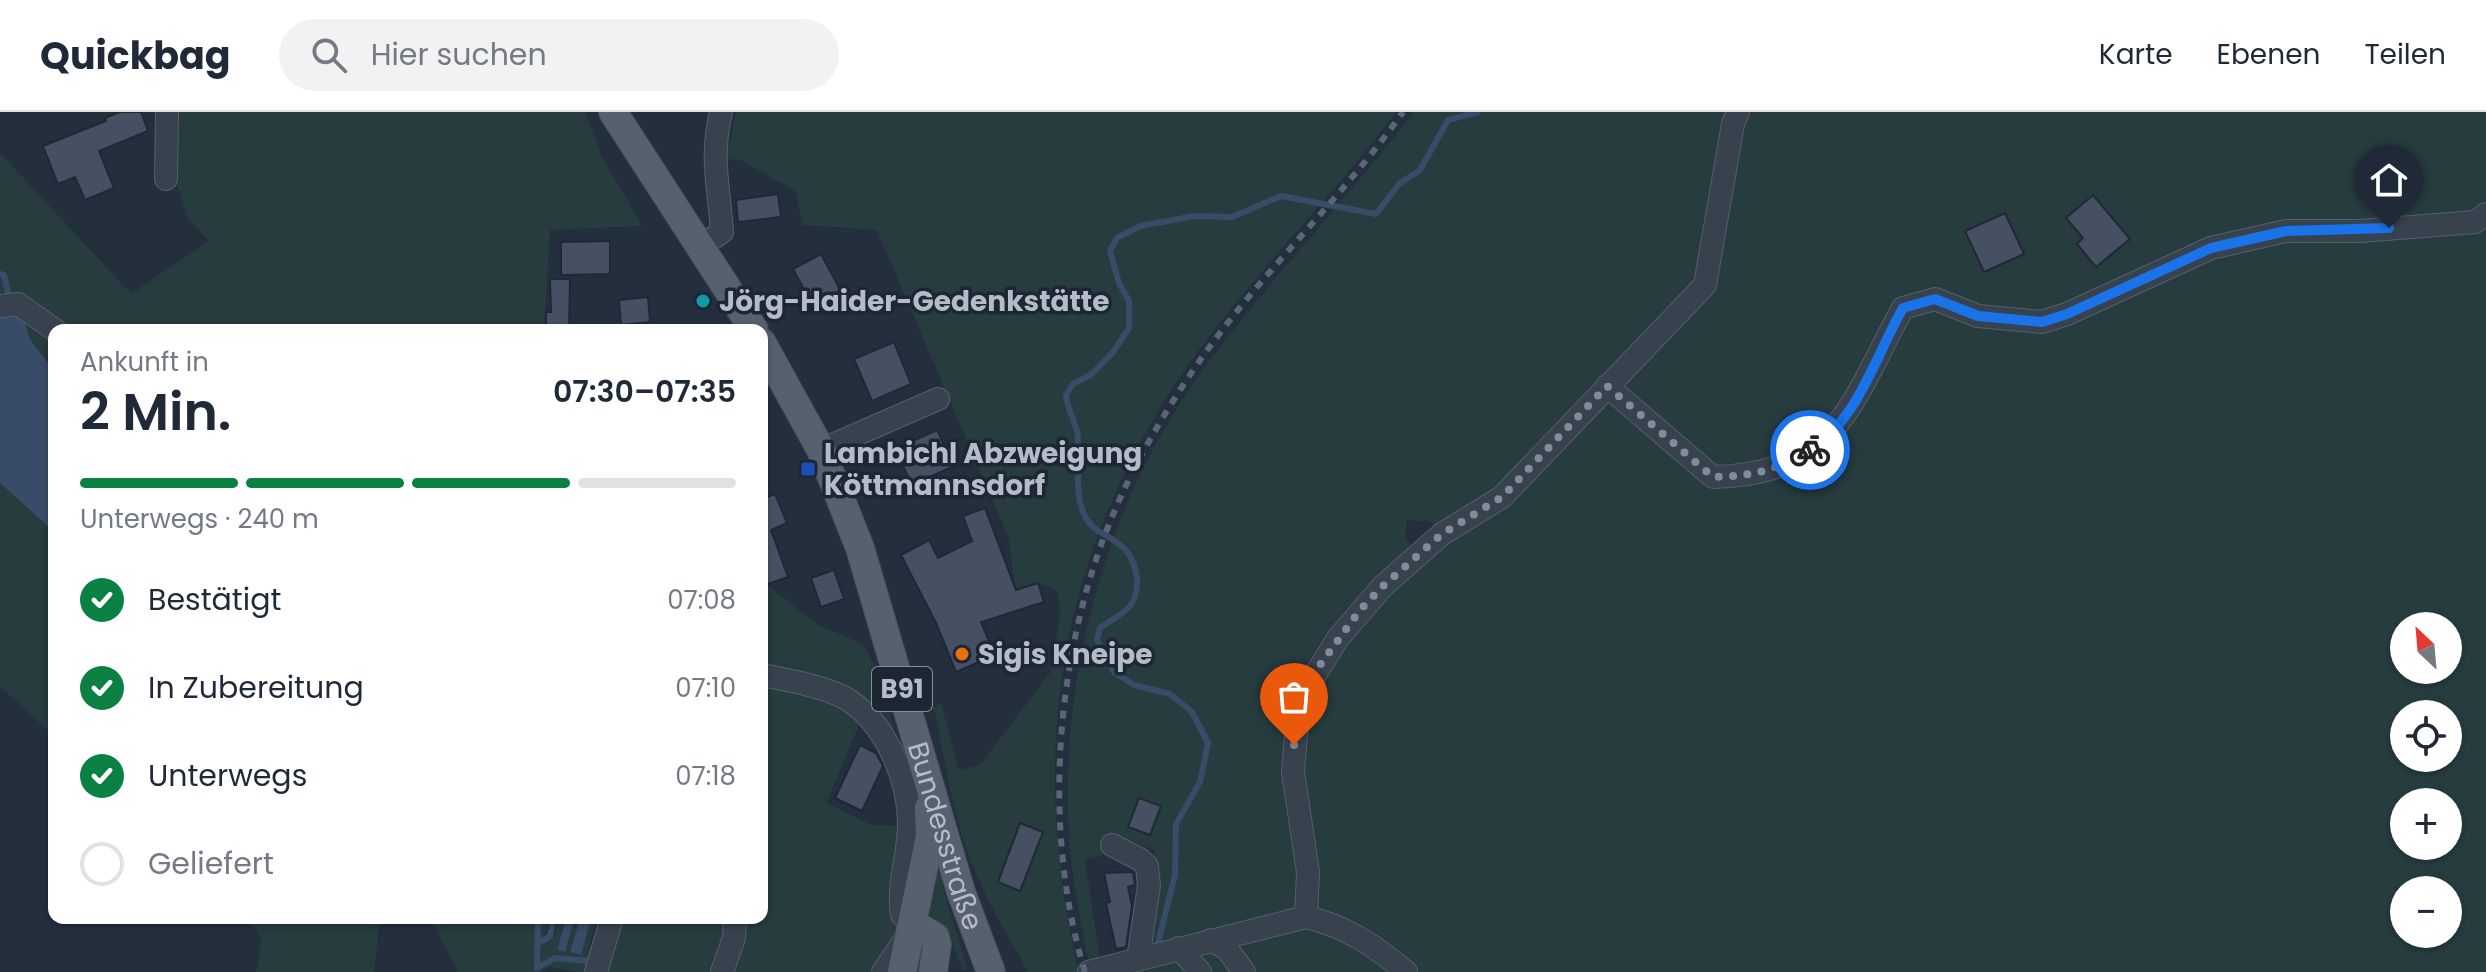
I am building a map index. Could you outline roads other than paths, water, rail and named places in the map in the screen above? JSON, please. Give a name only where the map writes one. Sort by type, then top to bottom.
[{"type":"main road","points":[[613,112],[665,195],[711,239],[751,324]]},
{"type":"main road","name":"Bundesstraße","points":[[768,354],[821,450],[842,499],[869,576],[961,892],[991,972]]},
{"type":"main road","points":[[902,972],[930,836],[926,775]]},
{"type":"main road","points":[[912,928],[924,930],[935,937],[937,945],[933,972]]},
{"type":"street","points":[[166,179],[167,112]]},
{"type":"street","points":[[711,239],[714,141],[721,112]]},
{"type":"street","points":[[1306,917],[1308,872],[1293,772],[1294,745],[1305,691],[1353,619],[1383,586],[1442,534],[1502,497],[1705,285],[1733,124],[1738,112]]},
{"type":"street","points":[[1607,386],[1713,477],[1741,476],[1783,467],[1826,440],[1861,392],[1903,308],[1935,299],[1978,316],[2042,322],[2067,314],[2211,248],[2286,231],[2360,231],[2475,222],[2486,214]]},
{"type":"street","points":[[7,305],[48,326]]},
{"type":"street","points":[[821,450],[938,399]]},
{"type":"street","points":[[768,676],[843,697],[870,718],[888,746],[908,808],[908,843],[899,899],[902,915],[912,928],[883,972]]},
{"type":"street","points":[[1112,845],[1147,866],[1149,886],[1138,959]]},
{"type":"street","points":[[1095,970],[1306,917],[1351,932],[1379,949],[1406,972]]},
{"type":"street","points":[[596,972],[610,924]]},
{"type":"street","points":[[722,972],[734,938],[735,924]]},
{"type":"street","points":[[1211,940],[1227,949],[1244,972]]},
{"type":"street","points":[[1179,948],[1200,972]]},
{"type":"water","points":[[11,310],[23,318],[30,339],[48,363],[48,527],[0,483],[0,315]]},
{"type":"water","points":[[564,924],[573,924],[565,952],[557,950]]},
{"type":"water","points":[[578,924],[589,924],[581,955],[570,952]]},
{"type":"waterway","points":[[1157,947],[1175,875],[1176,824],[1200,782],[1208,743],[1192,712],[1170,694],[1134,685],[1114,672],[1097,640],[1100,628],[1130,606],[1136,591],[1136,573],[1125,550],[1094,527],[1083,512],[1079,492],[1077,431],[1066,395],[1073,384],[1092,374],[1113,352],[1129,328],[1129,301],[1119,283],[1110,251],[1117,238],[1140,226],[1195,216],[1232,217],[1281,196],[1376,214],[1399,184],[1420,170],[1448,120],[1478,112]]},
{"type":"waterway","points":[[0,274],[4,275],[10,302]]},
{"type":"waterway","points":[[537,968],[538,924]]},
{"type":"waterway","points":[[538,944],[550,936],[553,924]]},
{"type":"waterway","points":[[537,968],[555,958],[588,961],[592,956]]},
{"type":"railway","points":[[1085,972],[1071,916],[1062,857],[1059,796],[1061,734],[1068,674],[1080,614],[1097,557],[1136,465],[1203,356],[1403,112]]},
{"type":"place","name":"Jörg-Haider-Gedenkstätte","points":[[703,301]]},
{"type":"place","name":"Lambichl Abzweigung Köttmannsdorf","points":[[808,469]]},
{"type":"place","name":"Sigis Kneipe","points":[[962,654]]}]
